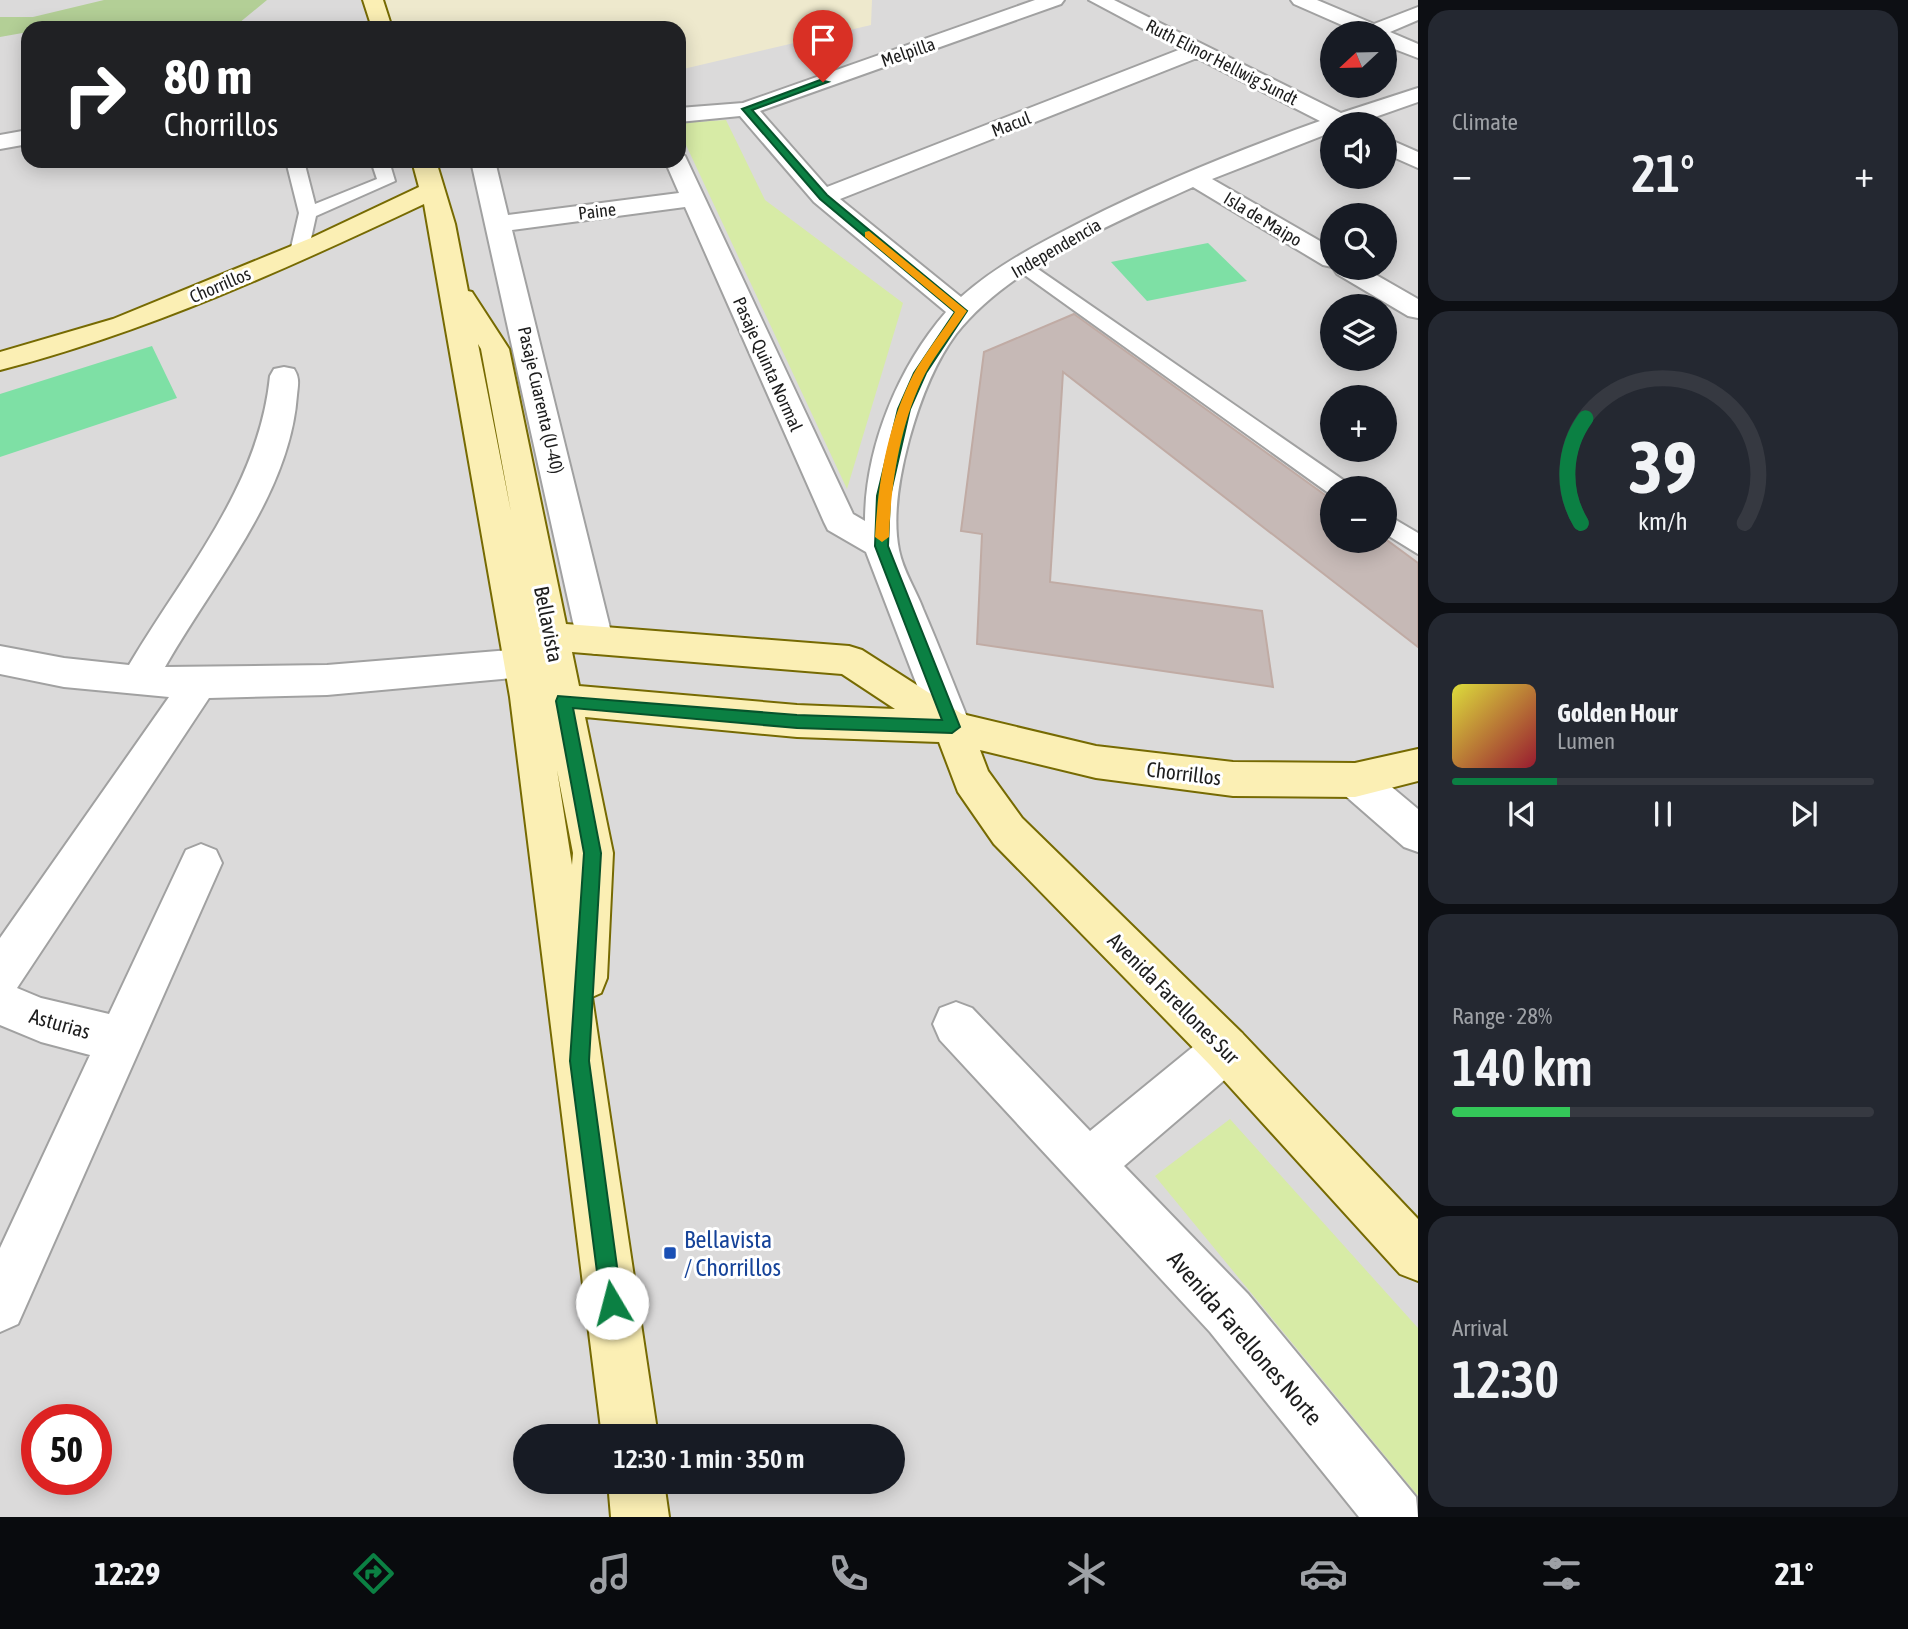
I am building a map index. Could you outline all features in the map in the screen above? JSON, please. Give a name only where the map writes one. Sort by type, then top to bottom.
[{"type":"street","points":[[373,0],[380,21]]},
{"type":"street","name":"Melpilla","points":[[686,114],[746,109],[1054,0]]},
{"type":"street","name":"Ruth Elinor Hellwig Sundt","points":[[1099,0],[1320,112]]},
{"type":"street","points":[[1301,0],[1349,21]]},
{"type":"street","points":[[1397,24],[1418,13]]},
{"type":"street","points":[[1397,43],[1418,52]]},
{"type":"street","name":"Macul","points":[[823,197],[1198,50]]},
{"type":"street","name":"Independencia","points":[[1372,112],[1418,96]]},
{"type":"street","points":[[746,109],[823,197],[961,311]]},
{"type":"street","name":"Independencia","points":[[952,727],[881,546],[884,496],[904,409],[920,373],[961,311],[1022,264],[1140,201],[1320,131]]},
{"type":"street","points":[[0,142],[21,138]]},
{"type":"street","points":[[1397,150],[1418,161]]},
{"type":"street","name":"Bellavista","points":[[426,168],[537,667],[593,853],[579,1061],[628,1424]]},
{"type":"street","name":"Pasaje Cuarenta (U-40)","points":[[485,168],[595,640]]},
{"type":"street","name":"Pasaje Quinta Normal","points":[[680,168],[840,522],[881,546]]},
{"type":"street","name":"Isla de Maipo","points":[[1194,178],[1320,252]]},
{"type":"street","name":"Chorrillos","points":[[0,361],[122,325],[299,252],[433,190]]},
{"type":"street","name":"Paine","points":[[500,224],[694,198]]},
{"type":"street","points":[[1367,280],[1418,310]]},
{"type":"street","points":[[139,681],[241,515],[272,454],[284,407],[284,376]]},
{"type":"street","name":"Chorrillos","points":[[537,667],[595,640],[849,660],[952,727]]},
{"type":"street","points":[[0,660],[33,668],[139,681],[200,682],[352,679],[537,667]]},
{"type":"street","name":"Chorrillos","points":[[537,667],[797,722],[952,727],[1072,757],[1171,773],[1245,779],[1355,780],[1418,765]]},
{"type":"street","points":[[0,975],[200,682]]},
{"type":"street","name":"Avenida Farellones Sur","points":[[952,727],[972,780],[1007,831],[1226,1049],[1418,1256]]},
{"type":"street","points":[[1355,780],[1418,834]]},
{"type":"street","points":[[0,1306],[201,863]]},
{"type":"street","name":"Asturias","points":[[0,1003],[41,1020],[121,1040]]},
{"type":"street","name":"Avenida Farellones Norte","points":[[956,1024],[1229,1313],[1396,1517]]},
{"type":"street","points":[[1088,1164],[1226,1049]]},
{"type":"street","points":[[637,1494],[640,1517]]},
{"type":"lane","points":[[297,168],[308,213],[299,252]]},
{"type":"lane","points":[[308,213],[386,181],[382,168]]},
{"type":"lane","points":[[353,195],[398,207]]},
{"type":"lane","points":[[1022,264],[1321,476]]},
{"type":"lane","points":[[1397,530],[1418,545]]},
{"type":"shaded area","points":[[0,0],[1418,0],[1418,1517],[0,1517]]},
{"type":"shaded area","points":[[379,0],[872,0],[871,25],[686,68],[686,21],[386,21]]},
{"type":"green space","points":[[104,0],[267,0],[242,21],[21,21],[21,33],[0,37],[0,17],[33,17]]},
{"type":"green space","points":[[726,120],[765,200],[903,303],[847,489],[686,145],[686,123]]},
{"type":"green space","points":[[1208,243],[1247,281],[1147,301],[1111,262]]},
{"type":"green space","points":[[152,346],[177,398],[0,457],[0,394]]},
{"type":"green space","points":[[1230,1119],[1418,1328],[1418,1496],[1155,1176]]},
{"type":"building","points":[[1074,314],[1320,491],[1320,553],[1397,553],[1397,548],[1418,563],[1418,647],[1063,372],[1050,582],[1262,611],[1273,687],[977,644],[982,534],[961,531],[984,352]]},
{"type":"slow traffic","points":[[869,234],[961,311],[920,373],[904,409],[892,450],[884,496],[882,537]]},
{"type":"place","name":"Bellavista / Chorrillos","points":[[670,1253]]},
{"type":"route","points":[[612,1303],[579,1061],[593,853],[564,701],[797,722],[952,727],[881,546],[884,496],[892,450],[904,409],[920,373],[961,311],[823,197],[746,109],[823,82]]}]
